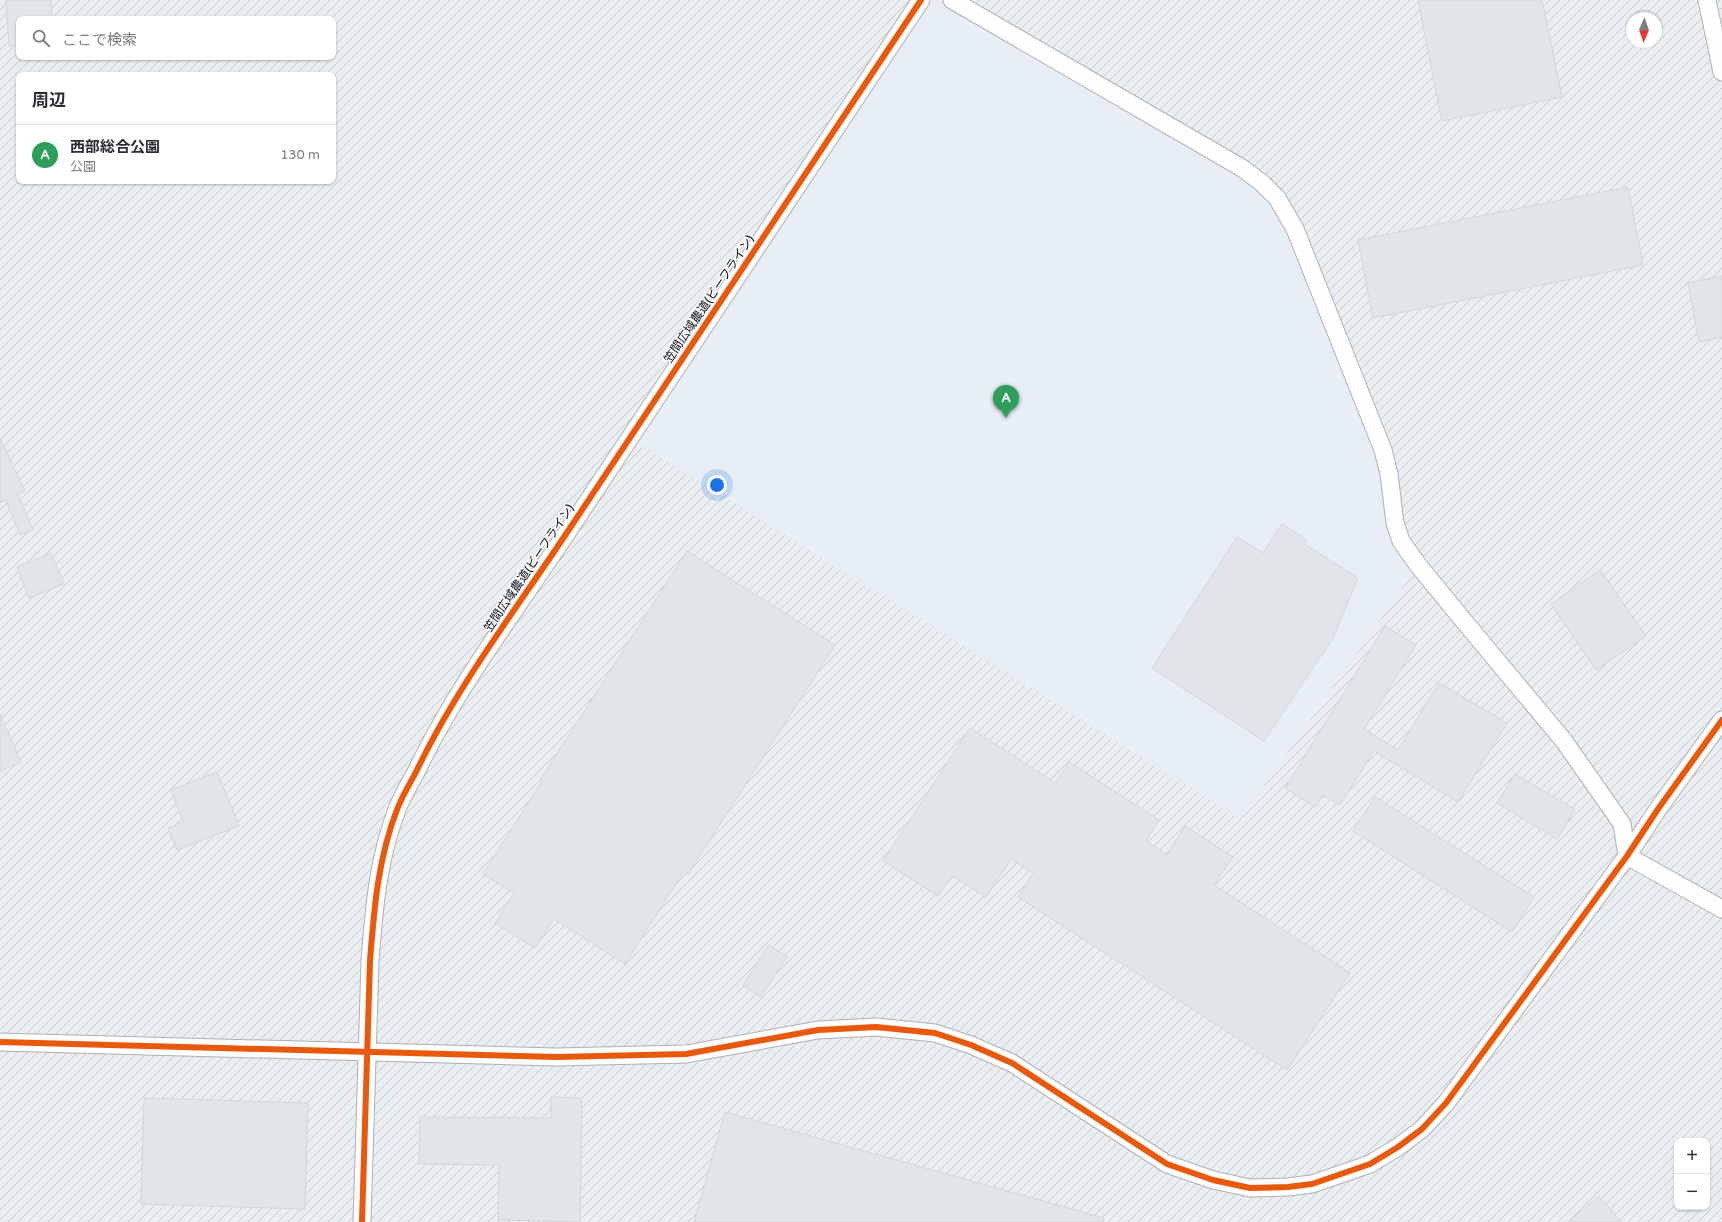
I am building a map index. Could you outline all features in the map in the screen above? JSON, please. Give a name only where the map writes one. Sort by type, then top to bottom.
[{"type":"street","name":"笠間広域農道(ビーフライン)","points":[[362,1222],[370,961],[376,888],[384,852],[398,808],[434,734],[473,670],[554,553],[921,0]]},
{"type":"street","points":[[952,0],[1242,168],[1262,183],[1277,198],[1295,229],[1383,450],[1389,474],[1395,523],[1401,541],[1463,620],[1564,741],[1622,824],[1627,856]]},
{"type":"street","points":[[1707,0],[1722,72]]},
{"type":"street","points":[[0,1042],[558,1057],[686,1054],[818,1030],[876,1027],[935,1033],[971,1044],[1012,1063],[1167,1164],[1213,1180],[1250,1188],[1294,1186],[1325,1180],[1370,1164],[1398,1147],[1422,1129],[1446,1103],[1627,856],[1658,809],[1722,720]]},
{"type":"street","points":[[1627,856],[1722,909]]},
{"type":"shaded area","points":[[0,0],[1722,0],[1722,1222],[0,1222]]},
{"type":"shaded area","points":[[921,0],[952,0],[1277,198],[1383,450],[1395,523],[1418,565],[1241,819],[630,438]]},
{"type":"building","points":[[6,0],[51,0],[52,16],[16,16],[16,46],[9,46]]},
{"type":"building","points":[[1418,0],[1542,0],[1562,97],[1442,121]]},
{"type":"building","points":[[1628,187],[1643,265],[1373,318],[1358,240]]},
{"type":"building","points":[[1722,276],[1722,337],[1699,342],[1688,283]]},
{"type":"building","points":[[0,438],[25,491],[18,494],[33,530],[20,535],[6,500],[0,503]]},
{"type":"building","points":[[1282,524],[1307,540],[1304,544],[1358,578],[1333,638],[1264,741],[1152,668],[1237,537],[1263,553]]},
{"type":"building","points":[[687,551],[835,645],[688,874],[684,871],[625,964],[554,919],[535,948],[495,923],[514,893],[483,874],[542,781],[540,780]]},
{"type":"building","points":[[51,553],[64,584],[29,598],[17,567]]},
{"type":"building","points":[[1600,570],[1646,636],[1596,670],[1551,604]]},
{"type":"building","points":[[1385,626],[1416,645],[1364,729],[1398,750],[1439,683],[1507,723],[1458,802],[1374,751],[1340,805],[1323,795],[1316,807],[1285,788]]},
{"type":"building","points":[[0,714],[21,762],[0,771]]},
{"type":"building","points":[[970,728],[1055,783],[1069,762],[1159,820],[1146,841],[1167,855],[1185,826],[1233,857],[1214,885],[1350,973],[1287,1070],[1018,897],[1033,873],[1011,859],[986,897],[952,876],[938,896],[883,861]]},
{"type":"building","points":[[217,772],[239,826],[177,850],[168,828],[183,822],[171,790]]},
{"type":"building","points":[[1515,774],[1575,810],[1557,839],[1497,803]]},
{"type":"building","points":[[1375,797],[1534,897],[1512,932],[1353,831]]},
{"type":"building","points":[[769,945],[787,957],[761,997],[743,985]]},
{"type":"building","points":[[551,1097],[582,1098],[580,1222],[498,1220],[499,1165],[419,1164],[420,1117],[551,1118]]},
{"type":"building","points":[[144,1098],[308,1103],[305,1209],[141,1204]]},
{"type":"building","points":[[725,1112],[1104,1218],[1103,1222],[694,1222]]},
{"type":"building","points":[[1599,1196],[1621,1222],[1568,1222]]},
{"type":"cycle path","points":[[362,1222],[370,961],[373,922],[381,864],[391,826],[400,803],[450,708],[490,646],[921,0]]},
{"type":"cycle path","points":[[0,1042],[557,1057],[686,1054],[818,1030],[876,1027],[935,1033],[971,1045],[1012,1063],[1167,1164],[1213,1180],[1250,1188],[1288,1187],[1312,1184],[1370,1164],[1398,1147],[1422,1129],[1446,1103],[1627,856],[1658,809],[1722,720]]},
{"type":"place","name":"西部総合公園","points":[[1006,418]]}]
